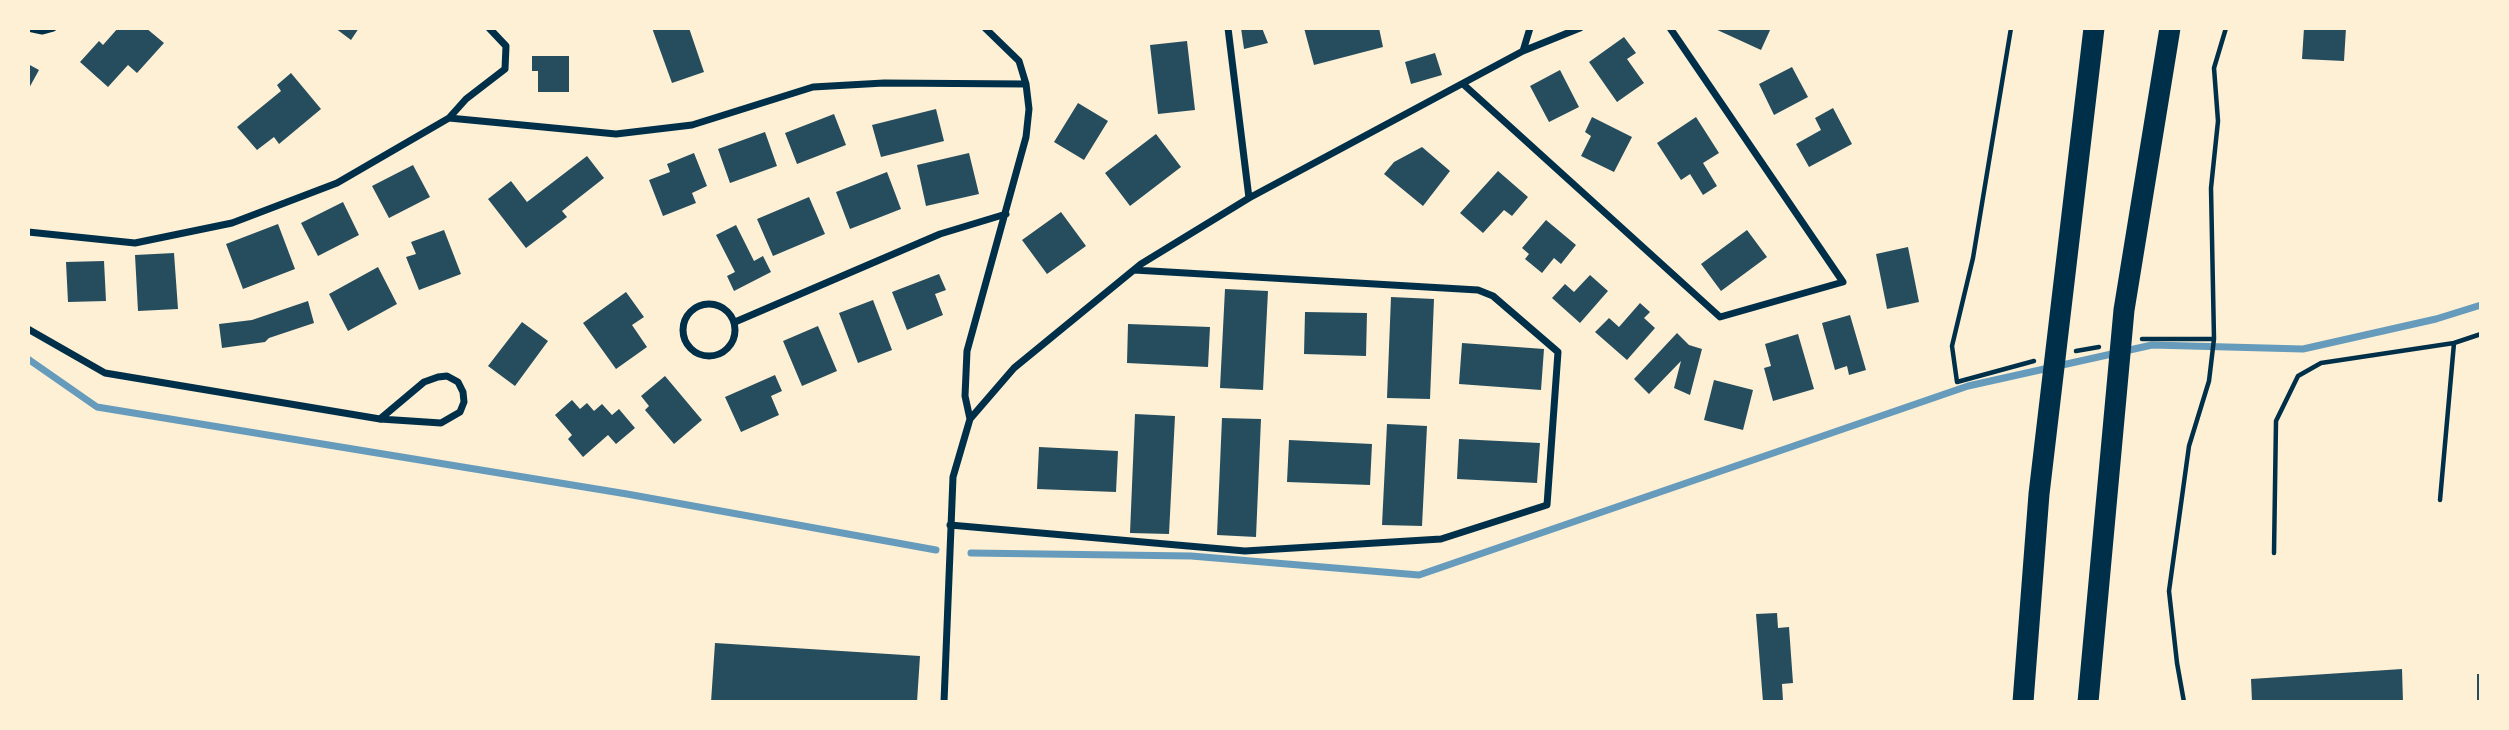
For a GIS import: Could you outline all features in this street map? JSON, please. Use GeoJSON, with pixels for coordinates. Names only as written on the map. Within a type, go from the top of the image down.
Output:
{"type":"FeatureCollection","features":[{"type":"Feature","properties":{"kind":"highway"},"geometry":{"type":"LineString","coordinates":[[2023,702],[2039,494],[2094,28]]}},
{"type":"Feature","properties":{"kind":"highway"},"geometry":{"type":"LineString","coordinates":[[2088,702],[2124,310],[2170,28]]}},
{"type":"Feature","properties":{"kind":"street"},"geometry":{"type":"LineString","coordinates":[[28,29],[42,31],[53,28]]}},
{"type":"Feature","properties":{"kind":"street"},"geometry":{"type":"LineString","coordinates":[[28,232],[135,243],[232,223],[337,183],[449,118],[466,99],[505,69],[506,46],[489,28]]}},
{"type":"Feature","properties":{"kind":"street"},"geometry":{"type":"LineString","coordinates":[[970,419],[965,396],[967,351],[1026,137],[1029,109],[1026,84],[1019,61],[985,28]]}},
{"type":"Feature","properties":{"kind":"street"},"geometry":{"type":"LineString","coordinates":[[1228,28],[1249,198]]}},
{"type":"Feature","properties":{"kind":"street"},"geometry":{"type":"LineString","coordinates":[[1523,51],[1530,28]]}},
{"type":"Feature","properties":{"kind":"street"},"geometry":{"type":"LineString","coordinates":[[944,702],[953,477],[970,419],[1014,368],[1134,270],[1249,198],[1523,51],[1580,28]]}},
{"type":"Feature","properties":{"kind":"street"},"geometry":{"type":"LineString","coordinates":[[1463,84],[1720,317],[1843,282],[1670,28]]}},
{"type":"Feature","properties":{"kind":"street"},"geometry":{"type":"LineString","coordinates":[[449,118],[616,134],[692,125],[813,87],[884,83],[1026,84]]}},
{"type":"Feature","properties":{"kind":"street"},"geometry":{"type":"LineString","coordinates":[[734,322],[940,234],[1006,214]]}},
{"type":"Feature","properties":{"kind":"street"},"geometry":{"type":"LineString","coordinates":[[950,525],[1245,551],[1441,539],[1547,505],[1558,352],[1493,296],[1478,290],[1134,270]]}},
{"type":"Feature","properties":{"kind":"street"},"geometry":{"type":"LineString","coordinates":[[709,304],[723,308],[734,322],[736,331],[733,343],[716,356],[698,354],[684,338],[685,320],[700,305],[709,304]]}},
{"type":"Feature","properties":{"kind":"street"},"geometry":{"type":"LineString","coordinates":[[28,329],[105,373],[380,419],[441,424],[460,412],[464,402],[463,391],[458,382],[447,376],[438,377],[424,382],[380,419]]}},
{"type":"Feature","properties":{"kind":"path"},"geometry":{"type":"LineString","coordinates":[[2011,28],[1973,258],[1952,345],[1958,382],[2044,358]]}},
{"type":"Feature","properties":{"kind":"path"},"geometry":{"type":"LineString","coordinates":[[2184,702],[2169,591],[2189,446],[2209,381],[2214,339],[2211,188],[2218,121],[2214,68],[2226,28]]}},
{"type":"Feature","properties":{"kind":"path"},"geometry":{"type":"LineString","coordinates":[[2274,553],[2276,422],[2298,376],[2321,363],[2454,343],[2481,334]]}},
{"type":"Feature","properties":{"kind":"path"},"geometry":{"type":"LineString","coordinates":[[2133,341],[2146,338],[2214,339]]}},
{"type":"Feature","properties":{"kind":"path"},"geometry":{"type":"LineString","coordinates":[[2440,500],[2454,343]]}},
{"type":"Feature","properties":{"kind":"path"},"geometry":{"type":"LineString","coordinates":[[2067,352],[2107,345]]}},
{"type":"Feature","properties":{"kind":"building"},"geometry":{"type":"Polygon","coordinates":[[[118,28],[146,28],[164,43],[137,73],[128,65],[108,87],[80,62],[99,41],[103,45],[118,28]]]}},
{"type":"Feature","properties":{"kind":"building"},"geometry":{"type":"Polygon","coordinates":[[[335,28],[359,28],[351,40],[335,28]]]}},
{"type":"Feature","properties":{"kind":"building"},"geometry":{"type":"Polygon","coordinates":[[[652,28],[689,28],[704,72],[672,83],[652,28]]]}},
{"type":"Feature","properties":{"kind":"building"},"geometry":{"type":"Polygon","coordinates":[[[1241,28],[1262,28],[1268,43],[1244,49],[1241,28]]]}},
{"type":"Feature","properties":{"kind":"building"},"geometry":{"type":"Polygon","coordinates":[[[1304,28],[1379,28],[1383,47],[1314,65],[1304,28]]]}},
{"type":"Feature","properties":{"kind":"building"},"geometry":{"type":"Polygon","coordinates":[[[1713,28],[1771,28],[1761,50],[1713,28]]]}},
{"type":"Feature","properties":{"kind":"building"},"geometry":{"type":"Polygon","coordinates":[[[2304,28],[2346,28],[2344,61],[2302,59],[2304,28]]]}},
{"type":"Feature","properties":{"kind":"building"},"geometry":{"type":"Polygon","coordinates":[[[1624,37],[1636,53],[1627,59],[1644,83],[1617,102],[1589,62],[1624,37]]]}},
{"type":"Feature","properties":{"kind":"building"},"geometry":{"type":"Polygon","coordinates":[[[1187,41],[1195,110],[1158,114],[1150,45],[1187,41]]]}},
{"type":"Feature","properties":{"kind":"building"},"geometry":{"type":"Polygon","coordinates":[[[1435,53],[1442,75],[1411,84],[1405,62],[1435,53]]]}},
{"type":"Feature","properties":{"kind":"building"},"geometry":{"type":"Polygon","coordinates":[[[532,56],[569,56],[569,92],[538,92],[538,71],[532,71],[532,56]]]}},
{"type":"Feature","properties":{"kind":"building"},"geometry":{"type":"Polygon","coordinates":[[[28,64],[39,70],[28,90],[28,64]]]}},
{"type":"Feature","properties":{"kind":"building"},"geometry":{"type":"Polygon","coordinates":[[[1792,67],[1808,97],[1774,115],[1759,84],[1792,67]]]}},
{"type":"Feature","properties":{"kind":"building"},"geometry":{"type":"Polygon","coordinates":[[[1560,70],[1579,107],[1549,122],[1530,86],[1560,70]]]}},
{"type":"Feature","properties":{"kind":"building"},"geometry":{"type":"Polygon","coordinates":[[[291,73],[321,109],[279,144],[274,137],[257,150],[237,127],[281,91],[277,85],[291,73]]]}},
{"type":"Feature","properties":{"kind":"building"},"geometry":{"type":"Polygon","coordinates":[[[1078,103],[1108,121],[1084,160],[1054,142],[1078,103]]]}},
{"type":"Feature","properties":{"kind":"building"},"geometry":{"type":"Polygon","coordinates":[[[1833,108],[1852,144],[1809,167],[1796,144],[1821,130],[1815,118],[1833,108]]]}},
{"type":"Feature","properties":{"kind":"building"},"geometry":{"type":"Polygon","coordinates":[[[936,109],[944,141],[881,157],[872,125],[936,109]]]}},
{"type":"Feature","properties":{"kind":"building"},"geometry":{"type":"Polygon","coordinates":[[[834,114],[846,145],[797,164],[785,133],[834,114]]]}},
{"type":"Feature","properties":{"kind":"building"},"geometry":{"type":"Polygon","coordinates":[[[1592,117],[1632,137],[1614,172],[1581,156],[1591,136],[1585,132],[1592,117]]]}},
{"type":"Feature","properties":{"kind":"building"},"geometry":{"type":"Polygon","coordinates":[[[1696,117],[1719,153],[1703,163],[1717,186],[1703,195],[1690,174],[1681,180],[1657,143],[1696,117]]]}},
{"type":"Feature","properties":{"kind":"building"},"geometry":{"type":"Polygon","coordinates":[[[765,132],[777,166],[730,183],[718,149],[765,132]]]}},
{"type":"Feature","properties":{"kind":"building"},"geometry":{"type":"Polygon","coordinates":[[[1156,134],[1181,167],[1130,206],[1105,173],[1156,134]]]}},
{"type":"Feature","properties":{"kind":"building"},"geometry":{"type":"Polygon","coordinates":[[[1422,147],[1450,171],[1423,206],[1384,174],[1394,162],[1422,147]]]}},
{"type":"Feature","properties":{"kind":"building"},"geometry":{"type":"Polygon","coordinates":[[[694,153],[707,186],[692,193],[696,203],[663,216],[649,180],[670,172],[667,164],[694,153]]]}},
{"type":"Feature","properties":{"kind":"building"},"geometry":{"type":"Polygon","coordinates":[[[969,153],[979,194],[926,206],[917,165],[969,153]]]}},
{"type":"Feature","properties":{"kind":"building"},"geometry":{"type":"Polygon","coordinates":[[[587,156],[604,178],[562,211],[567,217],[526,248],[488,199],[511,181],[527,202],[587,156]]]}},
{"type":"Feature","properties":{"kind":"building"},"geometry":{"type":"Polygon","coordinates":[[[413,165],[430,197],[389,218],[372,186],[413,165]]]}},
{"type":"Feature","properties":{"kind":"building"},"geometry":{"type":"Polygon","coordinates":[[[1498,171],[1528,197],[1512,216],[1504,210],[1483,233],[1460,213],[1498,171]]]}},
{"type":"Feature","properties":{"kind":"building"},"geometry":{"type":"Polygon","coordinates":[[[887,172],[901,209],[850,229],[836,192],[887,172]]]}},
{"type":"Feature","properties":{"kind":"building"},"geometry":{"type":"Polygon","coordinates":[[[809,197],[825,234],[773,256],[757,219],[809,197]]]}},
{"type":"Feature","properties":{"kind":"building"},"geometry":{"type":"Polygon","coordinates":[[[343,202],[359,235],[318,256],[301,223],[343,202]]]}},
{"type":"Feature","properties":{"kind":"building"},"geometry":{"type":"Polygon","coordinates":[[[1061,212],[1086,246],[1047,274],[1022,240],[1061,212]]]}},
{"type":"Feature","properties":{"kind":"building"},"geometry":{"type":"Polygon","coordinates":[[[1546,220],[1576,245],[1561,264],[1554,258],[1542,273],[1525,259],[1529,254],[1522,248],[1546,220]]]}},
{"type":"Feature","properties":{"kind":"building"},"geometry":{"type":"Polygon","coordinates":[[[278,224],[295,269],[243,289],[226,244],[278,224]]]}},
{"type":"Feature","properties":{"kind":"building"},"geometry":{"type":"Polygon","coordinates":[[[736,225],[754,261],[763,256],[771,272],[734,291],[727,276],[735,272],[716,235],[736,225]]]}},
{"type":"Feature","properties":{"kind":"building"},"geometry":{"type":"Polygon","coordinates":[[[444,230],[461,274],[419,290],[406,257],[416,254],[411,242],[444,230]]]}},
{"type":"Feature","properties":{"kind":"building"},"geometry":{"type":"Polygon","coordinates":[[[1747,230],[1767,257],[1721,291],[1701,264],[1747,230]]]}},
{"type":"Feature","properties":{"kind":"building"},"geometry":{"type":"Polygon","coordinates":[[[1908,247],[1919,302],[1887,309],[1876,254],[1908,247]]]}},
{"type":"Feature","properties":{"kind":"building"},"geometry":{"type":"Polygon","coordinates":[[[174,253],[178,309],[138,311],[135,255],[174,253]]]}},
{"type":"Feature","properties":{"kind":"building"},"geometry":{"type":"Polygon","coordinates":[[[104,261],[106,301],[68,302],[66,262],[104,261]]]}},
{"type":"Feature","properties":{"kind":"building"},"geometry":{"type":"Polygon","coordinates":[[[378,267],[397,304],[348,331],[329,294],[378,267]]]}},
{"type":"Feature","properties":{"kind":"building"},"geometry":{"type":"Polygon","coordinates":[[[939,274],[946,290],[935,294],[943,315],[907,330],[892,292],[939,274]]]}},
{"type":"Feature","properties":{"kind":"building"},"geometry":{"type":"Polygon","coordinates":[[[1590,275],[1608,291],[1580,323],[1552,298],[1565,284],[1574,292],[1590,275]]]}},
{"type":"Feature","properties":{"kind":"building"},"geometry":{"type":"Polygon","coordinates":[[[1225,289],[1268,291],[1263,390],[1220,388],[1225,289]]]}},
{"type":"Feature","properties":{"kind":"building"},"geometry":{"type":"Polygon","coordinates":[[[626,292],[644,317],[632,325],[647,347],[616,369],[583,323],[626,292]]]}},
{"type":"Feature","properties":{"kind":"building"},"geometry":{"type":"Polygon","coordinates":[[[1391,297],[1434,299],[1430,399],[1387,398],[1391,297]]]}},
{"type":"Feature","properties":{"kind":"building"},"geometry":{"type":"Polygon","coordinates":[[[873,300],[892,350],[858,363],[839,313],[873,300]]]}},
{"type":"Feature","properties":{"kind":"building"},"geometry":{"type":"Polygon","coordinates":[[[308,301],[314,323],[269,338],[265,342],[222,348],[219,324],[252,320],[308,301]]]}},
{"type":"Feature","properties":{"kind":"building"},"geometry":{"type":"Polygon","coordinates":[[[1640,303],[1650,312],[1644,318],[1655,328],[1627,360],[1595,332],[1609,318],[1619,327],[1640,303]]]}},
{"type":"Feature","properties":{"kind":"building"},"geometry":{"type":"Polygon","coordinates":[[[1305,312],[1367,313],[1366,356],[1304,354],[1305,312]]]}},
{"type":"Feature","properties":{"kind":"building"},"geometry":{"type":"Polygon","coordinates":[[[1850,315],[1866,370],[1849,375],[1847,366],[1835,370],[1822,323],[1850,315]]]}},
{"type":"Feature","properties":{"kind":"building"},"geometry":{"type":"Polygon","coordinates":[[[522,322],[548,341],[515,386],[488,366],[522,322]]]}},
{"type":"Feature","properties":{"kind":"building"},"geometry":{"type":"Polygon","coordinates":[[[1128,324],[1210,327],[1208,367],[1127,363],[1128,324]]]}},
{"type":"Feature","properties":{"kind":"building"},"geometry":{"type":"Polygon","coordinates":[[[818,326],[837,371],[802,386],[783,341],[818,326]]]}},
{"type":"Feature","properties":{"kind":"building"},"geometry":{"type":"Polygon","coordinates":[[[1677,333],[1689,345],[1702,349],[1690,395],[1674,388],[1681,361],[1649,394],[1634,379],[1677,333]]]}},
{"type":"Feature","properties":{"kind":"building"},"geometry":{"type":"Polygon","coordinates":[[[1798,334],[1814,389],[1773,401],[1764,368],[1771,366],[1765,344],[1798,334]]]}},
{"type":"Feature","properties":{"kind":"building"},"geometry":{"type":"Polygon","coordinates":[[[1462,343],[1544,349],[1541,390],[1459,384],[1462,343]]]}},
{"type":"Feature","properties":{"kind":"building"},"geometry":{"type":"Polygon","coordinates":[[[775,375],[782,391],[771,396],[779,415],[741,432],[725,397],[775,375]]]}},
{"type":"Feature","properties":{"kind":"building"},"geometry":{"type":"Polygon","coordinates":[[[665,376],[702,420],[674,444],[645,410],[649,406],[641,396],[665,376]]]}},
{"type":"Feature","properties":{"kind":"building"},"geometry":{"type":"Polygon","coordinates":[[[1714,380],[1753,390],[1743,430],[1704,420],[1714,380]]]}},
{"type":"Feature","properties":{"kind":"building"},"geometry":{"type":"Polygon","coordinates":[[[572,400],[580,409],[587,403],[594,411],[602,404],[612,415],[619,409],[635,428],[616,444],[608,435],[583,457],[568,439],[572,435],[555,415],[572,400]]]}},
{"type":"Feature","properties":{"kind":"building"},"geometry":{"type":"Polygon","coordinates":[[[1135,414],[1175,416],[1169,534],[1130,533],[1135,414]]]}},
{"type":"Feature","properties":{"kind":"building"},"geometry":{"type":"Polygon","coordinates":[[[1222,418],[1261,419],[1256,537],[1217,535],[1222,418]]]}},
{"type":"Feature","properties":{"kind":"building"},"geometry":{"type":"Polygon","coordinates":[[[1387,424],[1427,426],[1422,526],[1382,525],[1387,424]]]}},
{"type":"Feature","properties":{"kind":"building"},"geometry":{"type":"Polygon","coordinates":[[[1459,439],[1540,443],[1537,483],[1457,479],[1459,439]]]}},
{"type":"Feature","properties":{"kind":"building"},"geometry":{"type":"Polygon","coordinates":[[[1289,440],[1372,444],[1370,485],[1287,482],[1289,440]]]}},
{"type":"Feature","properties":{"kind":"building"},"geometry":{"type":"Polygon","coordinates":[[[1039,447],[1118,451],[1116,492],[1037,489],[1039,447]]]}},
{"type":"Feature","properties":{"kind":"building"},"geometry":{"type":"Polygon","coordinates":[[[1777,613],[1778,628],[1789,627],[1793,683],[1782,684],[1783,701],[1763,702],[1756,614],[1777,613]]]}},
{"type":"Feature","properties":{"kind":"building"},"geometry":{"type":"Polygon","coordinates":[[[715,643],[920,656],[917,702],[711,702],[715,643]]]}},
{"type":"Feature","properties":{"kind":"building"},"geometry":{"type":"Polygon","coordinates":[[[2402,669],[2403,702],[2252,702],[2251,679],[2402,669]]]}},
{"type":"Feature","properties":{"kind":"building"},"geometry":{"type":"Polygon","coordinates":[[[2477,674],[2481,674],[2481,702],[2477,702],[2477,674]]]}},
{"type":"Feature","properties":{"kind":"waterway"},"geometry":{"type":"LineString","coordinates":[[971,553],[1191,556],[1419,575],[1968,386],[2152,345],[2303,349],[2436,319],[2481,305]]}},
{"type":"Feature","properties":{"kind":"waterway"},"geometry":{"type":"LineString","coordinates":[[28,359],[97,407],[627,494],[936,550]]}}]}
